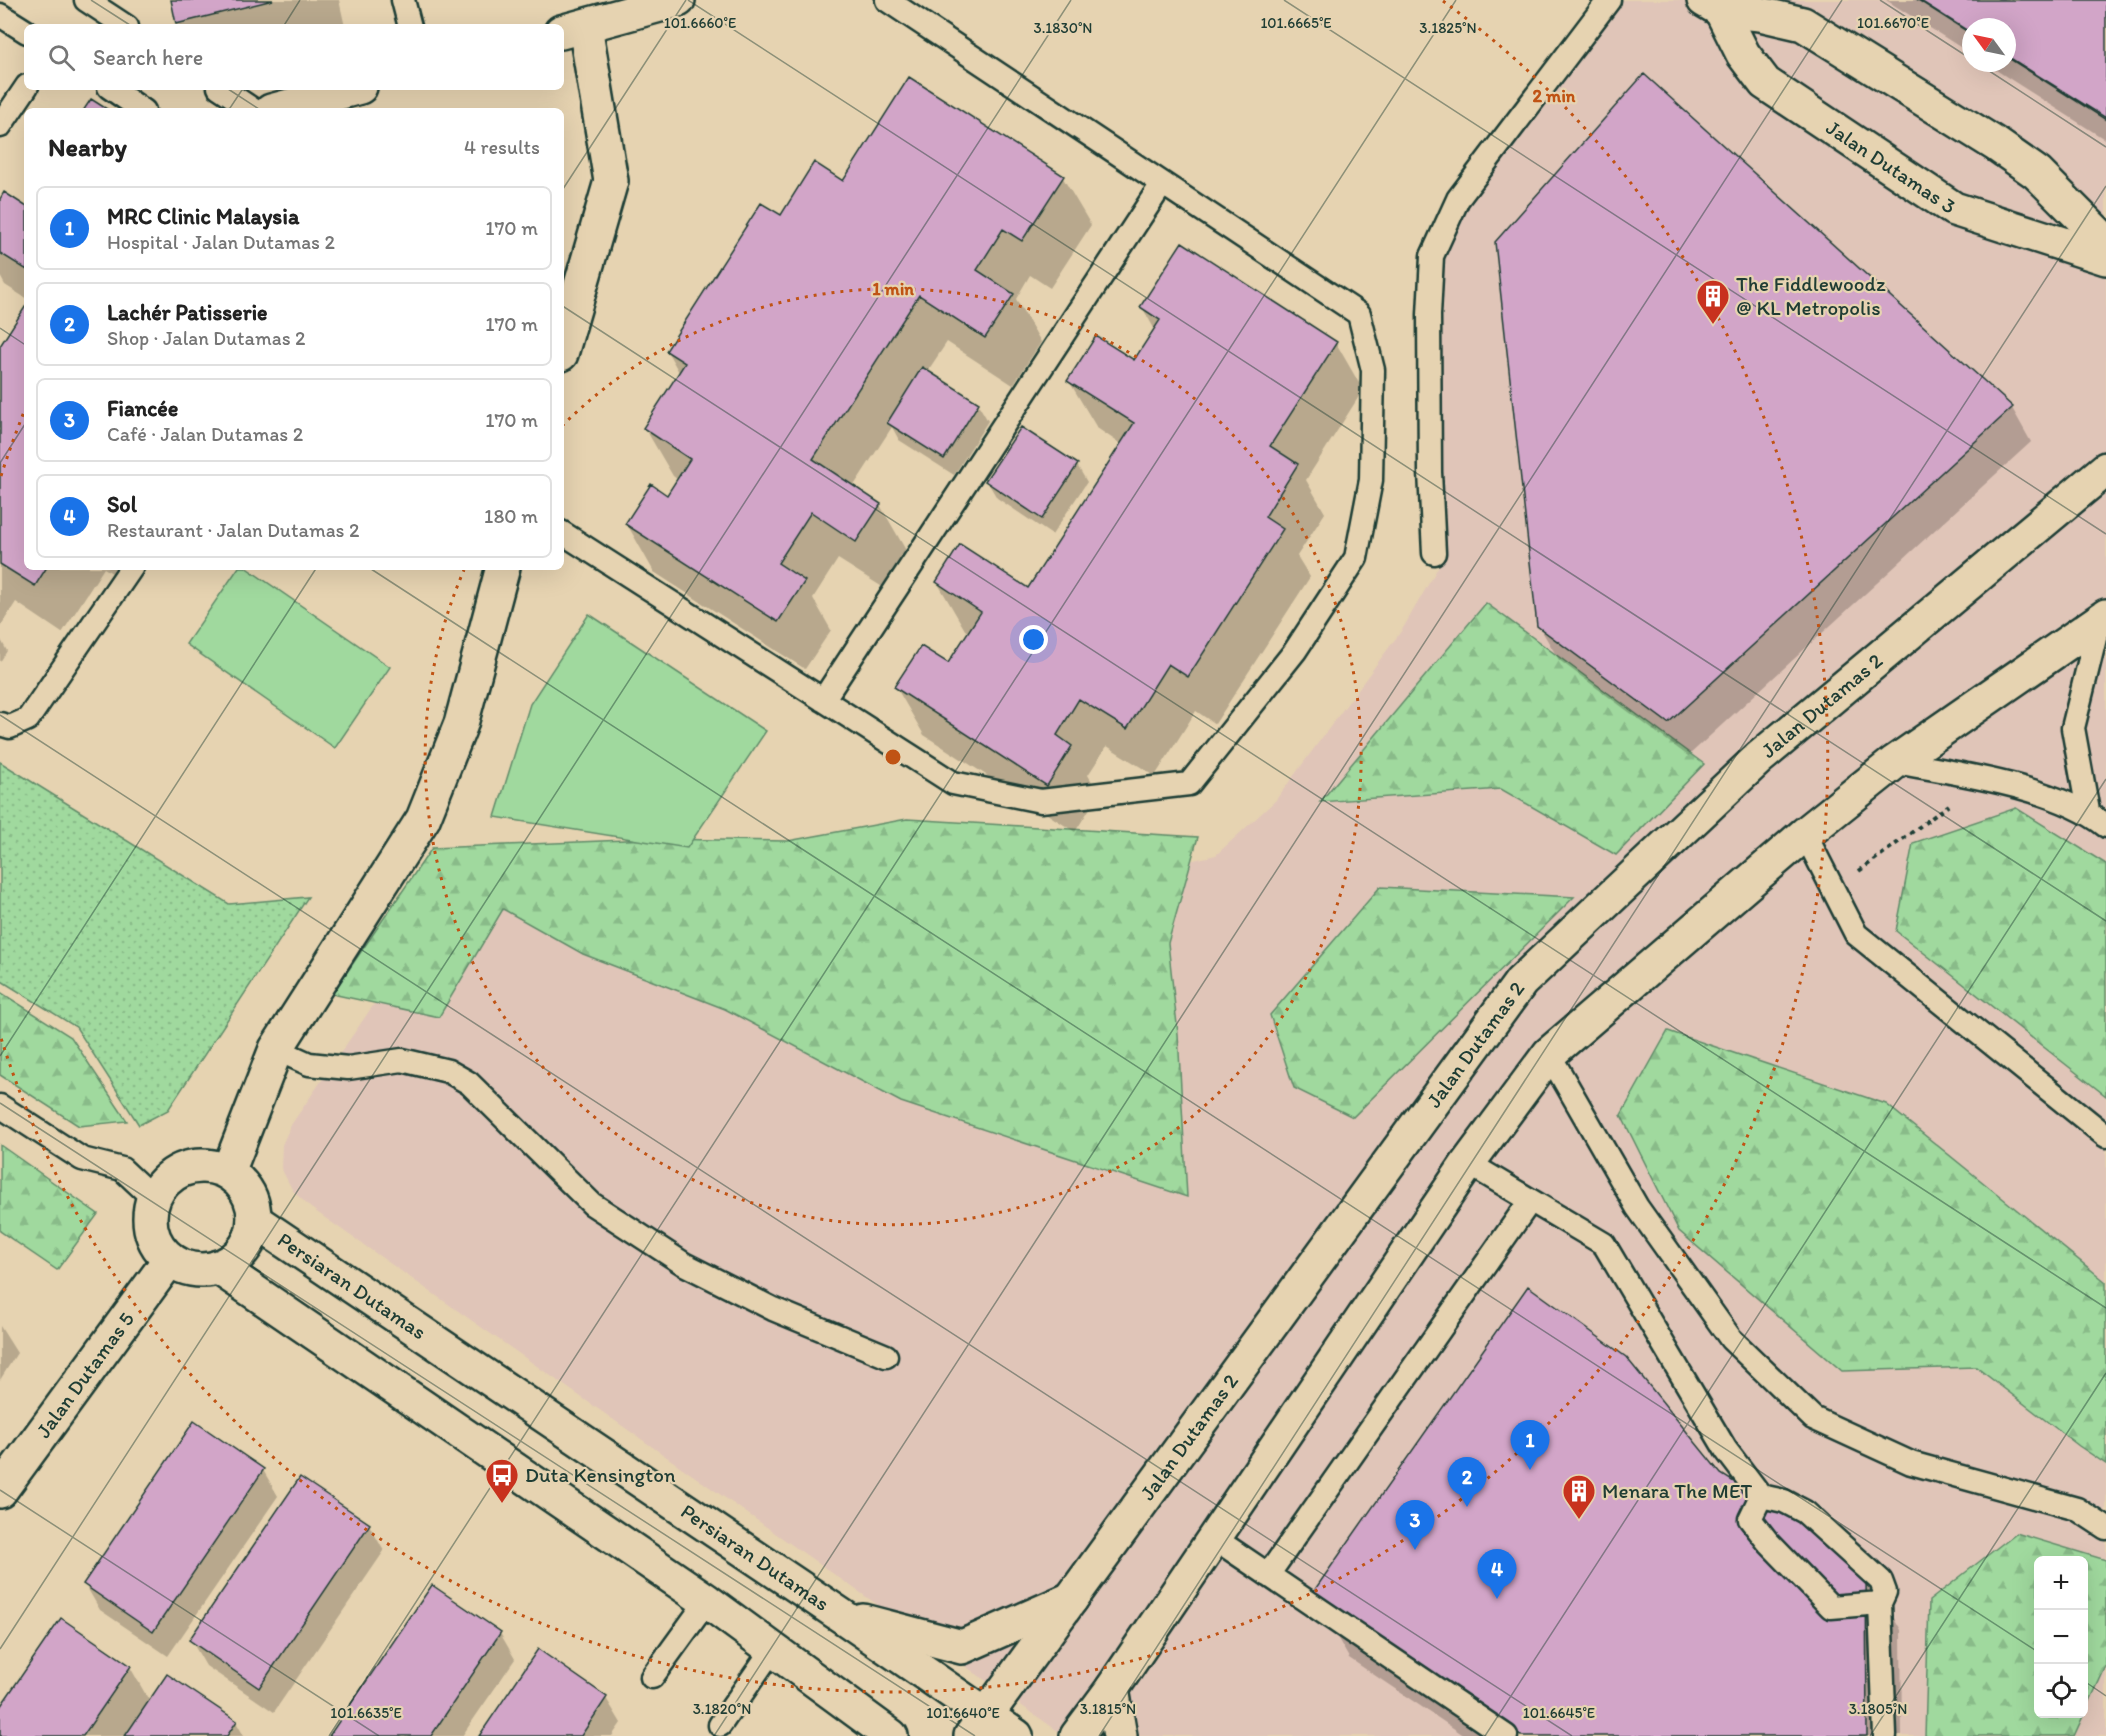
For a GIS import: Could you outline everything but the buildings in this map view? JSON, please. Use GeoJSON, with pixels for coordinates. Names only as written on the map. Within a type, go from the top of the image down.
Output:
{"type":"FeatureCollection","features":[{"type":"Feature","properties":{"kind":"street"},"geometry":{"type":"LineString","coordinates":[[564,344],[611,181],[573,29],[678,0]]}},
{"type":"Feature","properties":{"kind":"street","name":"Jalan Dutamas 3"},"geometry":{"type":"LineString","coordinates":[[1713,5],[1803,24],[1997,144],[2037,173],[2106,242]]}},
{"type":"Feature","properties":{"kind":"street","name":"Jalan Dutamas 3"},"geometry":{"type":"LineString","coordinates":[[1713,5],[1743,54],[1766,83],[1954,209],[2106,258]]}},
{"type":"Feature","properties":{"kind":"street"},"geometry":{"type":"LineString","coordinates":[[282,108],[349,90]]}},
{"type":"Feature","properties":{"kind":"street","name":"Jalan Dutamas 2"},"geometry":{"type":"LineString","coordinates":[[978,1725],[1073,1599],[1521,982],[1759,759],[2106,469]]}},
{"type":"Feature","properties":{"kind":"street"},"geometry":{"type":"LineString","coordinates":[[228,1172],[276,1049],[423,819],[461,724],[502,570]]}},
{"type":"Feature","properties":{"kind":"street"},"geometry":{"type":"LineString","coordinates":[[1077,1736],[1112,1689],[1468,1163],[1549,1054],[1805,834],[1895,762],[2103,619]]}},
{"type":"Feature","properties":{"kind":"street"},"geometry":{"type":"LineString","coordinates":[[205,1165],[228,1172],[246,1190],[252,1205],[254,1220],[251,1236],[243,1250],[218,1267],[191,1269],[170,1259],[156,1244],[151,1230],[150,1214],[153,1198],[173,1173],[188,1167],[205,1165]]}},
{"type":"Feature","properties":{"kind":"street","name":"Persiaran Dutamas"},"geometry":{"type":"LineString","coordinates":[[254,1220],[842,1616],[978,1725],[1016,1736]]}},
{"type":"Feature","properties":{"kind":"street","name":"Jalan Dutamas 5"},"geometry":{"type":"LineString","coordinates":[[0,1491],[170,1259]]}},
{"type":"Feature","properties":{"kind":"street"},"geometry":{"type":"LineString","coordinates":[[218,1267],[707,1601],[891,1736]]}},
{"type":"Feature","properties":{"kind":"street"},"geometry":{"type":"LineString","coordinates":[[842,1616],[962,1647],[1073,1599]]}},
{"type":"Feature","properties":{"kind":"street"},"geometry":{"type":"LineString","coordinates":[[1112,1689],[1120,1736]]}},
{"type":"Feature","properties":{"kind":"lane"},"geometry":{"type":"LineString","coordinates":[[86,0],[122,24]]}},
{"type":"Feature","properties":{"kind":"lane"},"geometry":{"type":"LineString","coordinates":[[403,0],[409,24]]}},
{"type":"Feature","properties":{"kind":"lane"},"geometry":{"type":"LineString","coordinates":[[564,534],[953,783],[1041,801],[1189,784],[1295,651],[1356,558],[1371,480],[1372,370],[1359,314],[1294,268],[1162,184],[887,0]]}},
{"type":"Feature","properties":{"kind":"lane"},"geometry":{"type":"LineString","coordinates":[[1434,554],[1430,472],[1429,315],[1432,256],[1458,199],[1609,0]]}},
{"type":"Feature","properties":{"kind":"lane"},"geometry":{"type":"LineString","coordinates":[[0,15],[24,30]]}},
{"type":"Feature","properties":{"kind":"lane"},"geometry":{"type":"LineString","coordinates":[[0,126],[24,90]]}},
{"type":"Feature","properties":{"kind":"lane"},"geometry":{"type":"LineString","coordinates":[[113,90],[140,108]]}},
{"type":"Feature","properties":{"kind":"lane"},"geometry":{"type":"LineString","coordinates":[[224,90],[250,108]]}},
{"type":"Feature","properties":{"kind":"lane"},"geometry":{"type":"LineString","coordinates":[[823,700],[1162,184]]}},
{"type":"Feature","properties":{"kind":"lane"},"geometry":{"type":"LineString","coordinates":[[0,724],[10,727],[28,719],[130,570]]}},
{"type":"Feature","properties":{"kind":"lane"},"geometry":{"type":"LineString","coordinates":[[2088,811],[2073,728],[2103,619]]}},
{"type":"Feature","properties":{"kind":"lane"},"geometry":{"type":"LineString","coordinates":[[1895,762],[2000,782],[2088,811],[2106,826]]}},
{"type":"Feature","properties":{"kind":"lane"},"geometry":{"type":"LineString","coordinates":[[1805,834],[1856,934],[2106,1136]]}},
{"type":"Feature","properties":{"kind":"lane"},"geometry":{"type":"LineString","coordinates":[[276,1049],[309,1064],[348,1068],[402,1060],[448,1071],[469,1083],[592,1204],[684,1264],[772,1309],[886,1356]]}},
{"type":"Feature","properties":{"kind":"lane"},"geometry":{"type":"LineString","coordinates":[[1549,1054],[1637,1207],[1731,1339],[1813,1418],[1911,1463],[2077,1509],[2106,1528]]}},
{"type":"Feature","properties":{"kind":"lane"},"geometry":{"type":"LineString","coordinates":[[0,1106],[82,1159],[122,1169],[153,1198]]}},
{"type":"Feature","properties":{"kind":"lane"},"geometry":{"type":"LineString","coordinates":[[1468,1163],[1604,1244],[1726,1450],[1761,1496],[1784,1502],[1814,1520],[1881,1581],[1885,1592],[1880,1603],[1885,1736]]}},
{"type":"Feature","properties":{"kind":"lane"},"geometry":{"type":"LineString","coordinates":[[1268,1575],[1530,1201]]}},
{"type":"Feature","properties":{"kind":"lane"},"geometry":{"type":"LineString","coordinates":[[1761,1496],[1750,1519],[1768,1542],[1831,1607],[1880,1603]]}},
{"type":"Feature","properties":{"kind":"lane"},"geometry":{"type":"LineString","coordinates":[[1214,1538],[1506,1736]]}},
{"type":"Feature","properties":{"kind":"lane"},"geometry":{"type":"LineString","coordinates":[[652,1677],[707,1601]]}},
{"type":"Feature","properties":{"kind":"lane"},"geometry":{"type":"LineString","coordinates":[[720,1725],[772,1650]]}},
{"type":"Feature","properties":{"kind":"path"},"geometry":{"type":"LineString","coordinates":[[1833,890],[1949,805],[1957,804]]}},
{"type":"Feature","properties":{"kind":"shaded area"},"geometry":{"type":"Polygon","coordinates":[[[1606,0],[2106,0],[2106,1736],[1065,1736],[311,1208],[293,1191],[281,1168],[282,1145],[291,1125],[442,905],[497,852],[581,842],[1145,871],[1216,855],[1275,801],[1402,630],[1444,557],[1440,476],[1439,319],[1443,260],[1468,202],[1606,0]]]}},
{"type":"Feature","properties":{"kind":"green space"},"geometry":{"type":"Polygon","coordinates":[[[237,570],[249,570],[390,667],[335,748],[186,644],[237,570]]]}},
{"type":"Feature","properties":{"kind":"green space"},"geometry":{"type":"Polygon","coordinates":[[[1486,603],[1704,764],[1616,855],[1501,789],[1320,802],[1486,603]]]}},
{"type":"Feature","properties":{"kind":"green space"},"geometry":{"type":"Polygon","coordinates":[[[589,614],[766,731],[687,848],[495,817],[530,704],[589,614]]]}},
{"type":"Feature","properties":{"kind":"green space"},"geometry":{"type":"Polygon","coordinates":[[[0,762],[229,904],[308,897],[168,1110],[139,1125],[76,1027],[0,980],[0,762]]]}},
{"type":"Feature","properties":{"kind":"green space"},"geometry":{"type":"Polygon","coordinates":[[[2016,808],[2106,864],[2106,1096],[1896,931],[1913,843],[2016,808]]]}},
{"type":"Feature","properties":{"kind":"green space"},"geometry":{"type":"Polygon","coordinates":[[[907,819],[1198,837],[1168,943],[1178,1034],[1187,1197],[901,1102],[725,1009],[583,954],[503,909],[439,1017],[332,994],[432,848],[649,839],[788,841],[907,819]]]}},
{"type":"Feature","properties":{"kind":"green space"},"geometry":{"type":"Polygon","coordinates":[[[1380,887],[1574,897],[1353,1117],[1294,1088],[1270,1015],[1380,887]]]}},
{"type":"Feature","properties":{"kind":"green space"},"geometry":{"type":"Polygon","coordinates":[[[0,992],[71,1037],[127,1121],[79,1126],[0,1075],[0,992]]]}},
{"type":"Feature","properties":{"kind":"green space"},"geometry":{"type":"Polygon","coordinates":[[[1668,1031],[1886,1104],[2106,1282],[2106,1464],[1976,1367],[1842,1371],[1679,1231],[1621,1115],[1668,1031]]]}},
{"type":"Feature","properties":{"kind":"green space"},"geometry":{"type":"Polygon","coordinates":[[[0,1145],[98,1214],[57,1270],[0,1231],[0,1145]]]}},
{"type":"Feature","properties":{"kind":"green space"},"geometry":{"type":"Polygon","coordinates":[[[2016,1533],[2106,1560],[2106,1666],[2088,1705],[2088,1556],[2034,1556],[2034,1718],[2082,1718],[2074,1736],[1925,1736],[1929,1601],[2016,1533]]]}},
{"type":"Feature","properties":{"kind":"place","name":"The Fiddlewoodz @ KL Metropolis"},"geometry":{"type":"Point","coordinates":[1713,325]}},
{"type":"Feature","properties":{"kind":"place","name":"MRC Clinic Malaysia"},"geometry":{"type":"Point","coordinates":[1530,1470]}},
{"type":"Feature","properties":{"kind":"place","name":"Duta Kensington"},"geometry":{"type":"Point","coordinates":[502,1504]}},
{"type":"Feature","properties":{"kind":"place","name":"Lachér Patisserie"},"geometry":{"type":"Point","coordinates":[1467,1507]}},
{"type":"Feature","properties":{"kind":"place","name":"Menara The MET"},"geometry":{"type":"Point","coordinates":[1579,1520]}},
{"type":"Feature","properties":{"kind":"place","name":"Fiancée"},"geometry":{"type":"Point","coordinates":[1415,1550]}},
{"type":"Feature","properties":{"kind":"place","name":"Sol"},"geometry":{"type":"Point","coordinates":[1497,1599]}}]}
